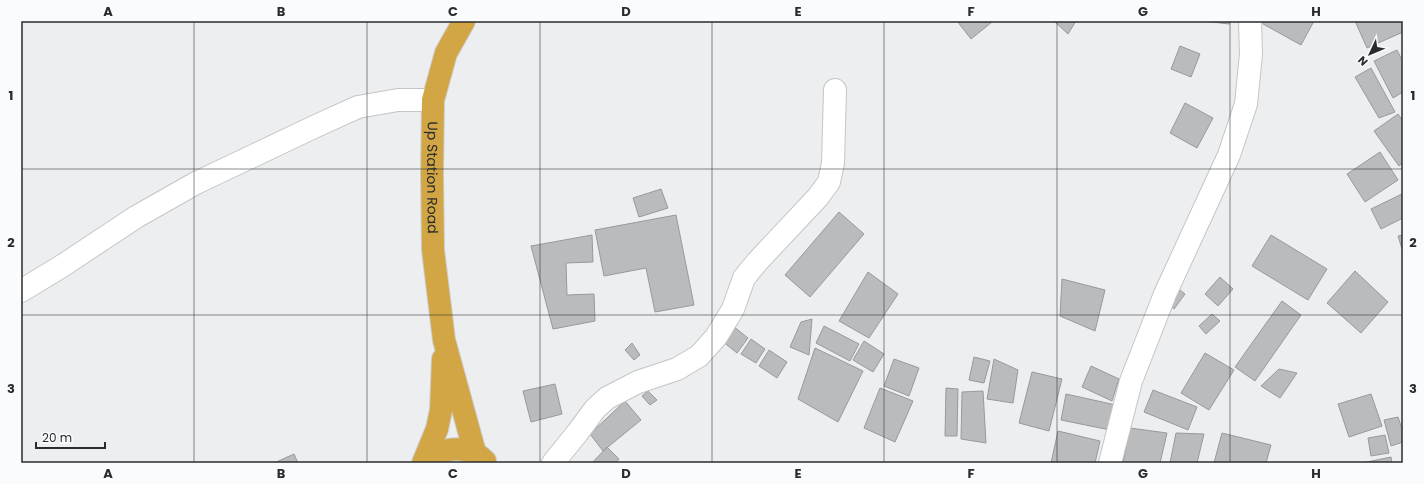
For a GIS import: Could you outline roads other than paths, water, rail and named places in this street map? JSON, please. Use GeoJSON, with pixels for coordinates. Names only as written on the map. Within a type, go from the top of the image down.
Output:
{"type":"FeatureCollection","features":[{"type":"Feature","properties":{"kind":"highway","name":"Up Station Road"},"geometry":{"type":"LineString","coordinates":[[444,340],[434,250],[432,174],[433,100],[446,52],[464,21]]}},
{"type":"Feature","properties":{"kind":"highway"},"geometry":{"type":"LineString","coordinates":[[444,340],[481,458]]}},
{"type":"Feature","properties":{"kind":"highway"},"geometry":{"type":"LineString","coordinates":[[424,463],[437,429],[441,410],[444,340]]}},
{"type":"Feature","properties":{"kind":"highway"},"geometry":{"type":"LineString","coordinates":[[424,463],[444,450],[460,449],[481,458]]}},
{"type":"Feature","properties":{"kind":"street"},"geometry":{"type":"LineString","coordinates":[[1110,463],[1131,381],[1165,294],[1229,155],[1246,104],[1251,54],[1250,21]]}},
{"type":"Feature","properties":{"kind":"street"},"geometry":{"type":"LineString","coordinates":[[553,463],[595,409],[607,398],[638,382],[677,369],[699,356],[716,338],[734,309],[744,278],[756,262],[818,197],[829,182],[833,163],[835,90]]}},
{"type":"Feature","properties":{"kind":"street"},"geometry":{"type":"LineString","coordinates":[[21,291],[62,266],[136,216],[196,183],[316,126],[358,107],[398,100],[433,100]]}}]}
